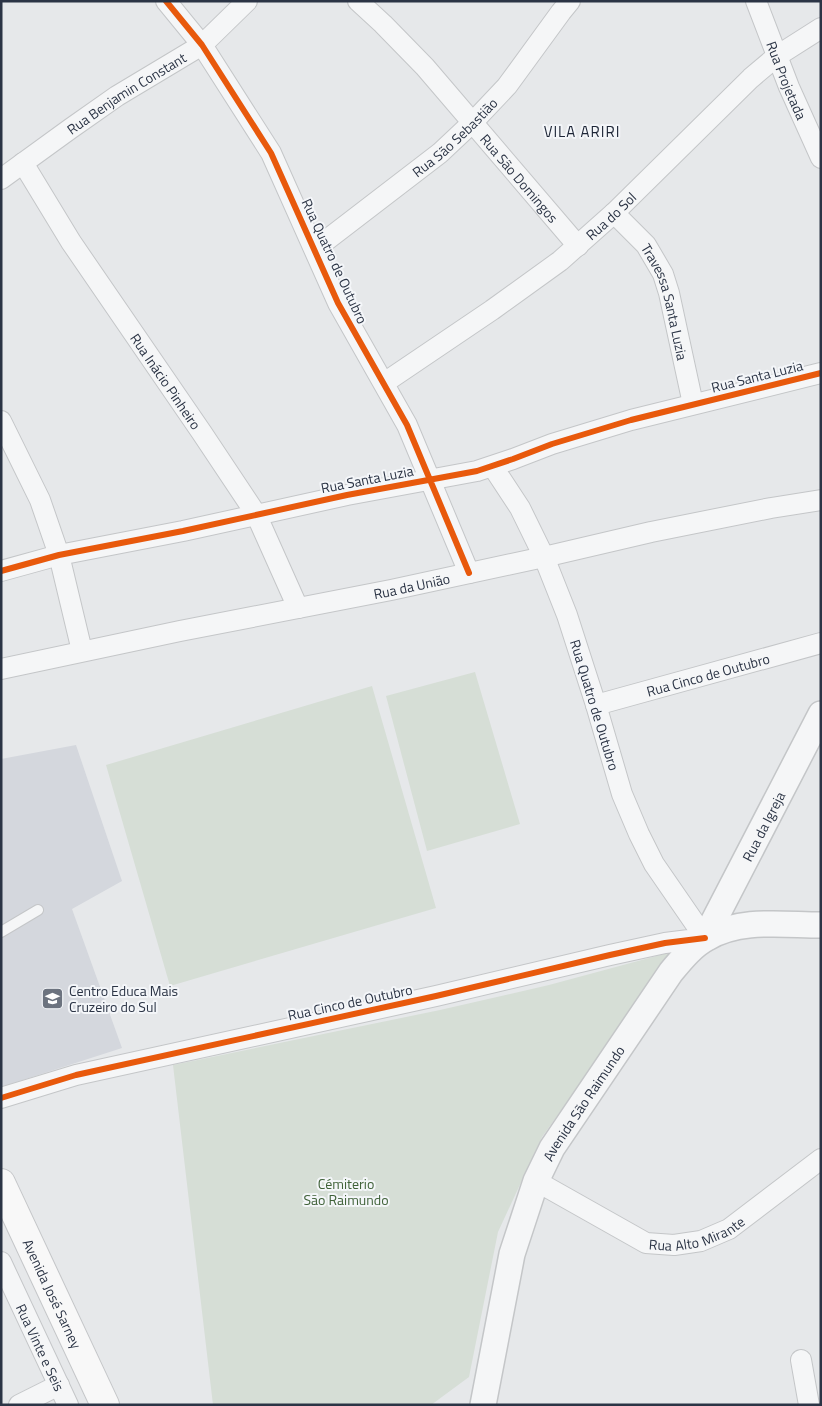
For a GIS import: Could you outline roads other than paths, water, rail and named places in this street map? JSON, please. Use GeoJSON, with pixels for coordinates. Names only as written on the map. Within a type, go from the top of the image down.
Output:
{"type":"FeatureCollection","features":[{"type":"Feature","properties":{"kind":"main road","name":"Avenida José Sarney"},"geometry":{"type":"LineString","coordinates":[[1,1183],[105,1405]]}},
{"type":"Feature","properties":{"kind":"street","name":"Rua Quatro de Outubro"},"geometry":{"type":"LineString","coordinates":[[166,1],[202,45],[271,153],[338,303],[407,425],[469,572]]}},
{"type":"Feature","properties":{"kind":"street","name":"Rua Benjamin Constant"},"geometry":{"type":"LineString","coordinates":[[1,179],[118,96],[202,45],[247,1]]}},
{"type":"Feature","properties":{"kind":"street","name":"Rua São Domingos"},"geometry":{"type":"LineString","coordinates":[[358,1],[425,67],[578,246]]}},
{"type":"Feature","properties":{"kind":"street","name":"Rua São Sebastião"},"geometry":{"type":"LineString","coordinates":[[315,249],[440,153],[473,122],[508,86],[560,12],[570,1]]}},
{"type":"Feature","properties":{"kind":"street","name":"Rua Projetada"},"geometry":{"type":"LineString","coordinates":[[756,1],[789,87],[821,158]]}},
{"type":"Feature","properties":{"kind":"street","name":"Rua do Sol"},"geometry":{"type":"LineString","coordinates":[[384,382],[492,310],[560,261],[614,213],[751,78],[777,56],[821,28]]}},
{"type":"Feature","properties":{"kind":"street","name":"Rua Inácio Pinheiro"},"geometry":{"type":"LineString","coordinates":[[23,163],[70,242],[256,514],[298,608]]}},
{"type":"Feature","properties":{"kind":"street","name":"Travessa Santa Luzia"},"geometry":{"type":"LineString","coordinates":[[614,213],[646,245],[663,274],[693,404]]}},
{"type":"Feature","properties":{"kind":"street","name":"Rua Santa Luzia"},"geometry":{"type":"LineString","coordinates":[[1,571],[59,555],[356,493],[477,471],[552,444],[632,420],[821,372]]}},
{"type":"Feature","properties":{"kind":"street"},"geometry":{"type":"LineString","coordinates":[[4,431],[40,500],[59,555],[82,652]]}},
{"type":"Feature","properties":{"kind":"street","name":"Rua Quatro de Outubro"},"geometry":{"type":"LineString","coordinates":[[493,466],[520,508],[544,558],[567,615],[622,794],[639,834],[654,864],[705,938]]}},
{"type":"Feature","properties":{"kind":"street","name":"Rua da União"},"geometry":{"type":"LineString","coordinates":[[1,669],[544,558],[651,532],[821,500]]}},
{"type":"Feature","properties":{"kind":"street","name":"Rua Cinco de Outubro"},"geometry":{"type":"LineString","coordinates":[[596,705],[821,643]]}},
{"type":"Feature","properties":{"kind":"street","name":"Rua da Igreja"},"geometry":{"type":"LineString","coordinates":[[705,938],[821,714]]}},
{"type":"Feature","properties":{"kind":"street","name":"Avenida São Raimundo"},"geometry":{"type":"LineString","coordinates":[[483,1405],[512,1254],[536,1181],[552,1148],[670,972],[680,960],[705,938],[729,928],[761,924],[821,925]]}},
{"type":"Feature","properties":{"kind":"street","name":"Rua Cinco de Outubro"},"geometry":{"type":"LineString","coordinates":[[1,1098],[76,1075],[436,996],[664,943],[705,938]]}},
{"type":"Feature","properties":{"kind":"street","name":"Rua Alto Mirante"},"geometry":{"type":"LineString","coordinates":[[536,1181],[646,1243],[674,1244],[701,1241],[729,1228],[821,1159]]}},
{"type":"Feature","properties":{"kind":"street","name":"Rua Vinte e Seis"},"geometry":{"type":"LineString","coordinates":[[2,1264],[68,1405]]}},
{"type":"Feature","properties":{"kind":"street"},"geometry":{"type":"LineString","coordinates":[[801,1360],[809,1405]]}},
{"type":"Feature","properties":{"kind":"street"},"geometry":{"type":"LineString","coordinates":[[19,1405],[59,1385]]}},
{"type":"Feature","properties":{"kind":"lane"},"geometry":{"type":"LineString","coordinates":[[1,932],[38,910]]}},
{"type":"Feature","properties":{"kind":"place","name":"Centro Educa Mais Cruzeiro do Sul"},"geometry":{"type":"Point","coordinates":[53,998]}},
{"type":"Feature","properties":{"kind":"district","name":"VILA ARIRI"},"geometry":{"type":"Point","coordinates":[582,131]}},
{"type":"Feature","properties":{"kind":"park label","name":"Cémiterio São Raimundo"},"geometry":{"type":"Point","coordinates":[346,1192]}}]}
